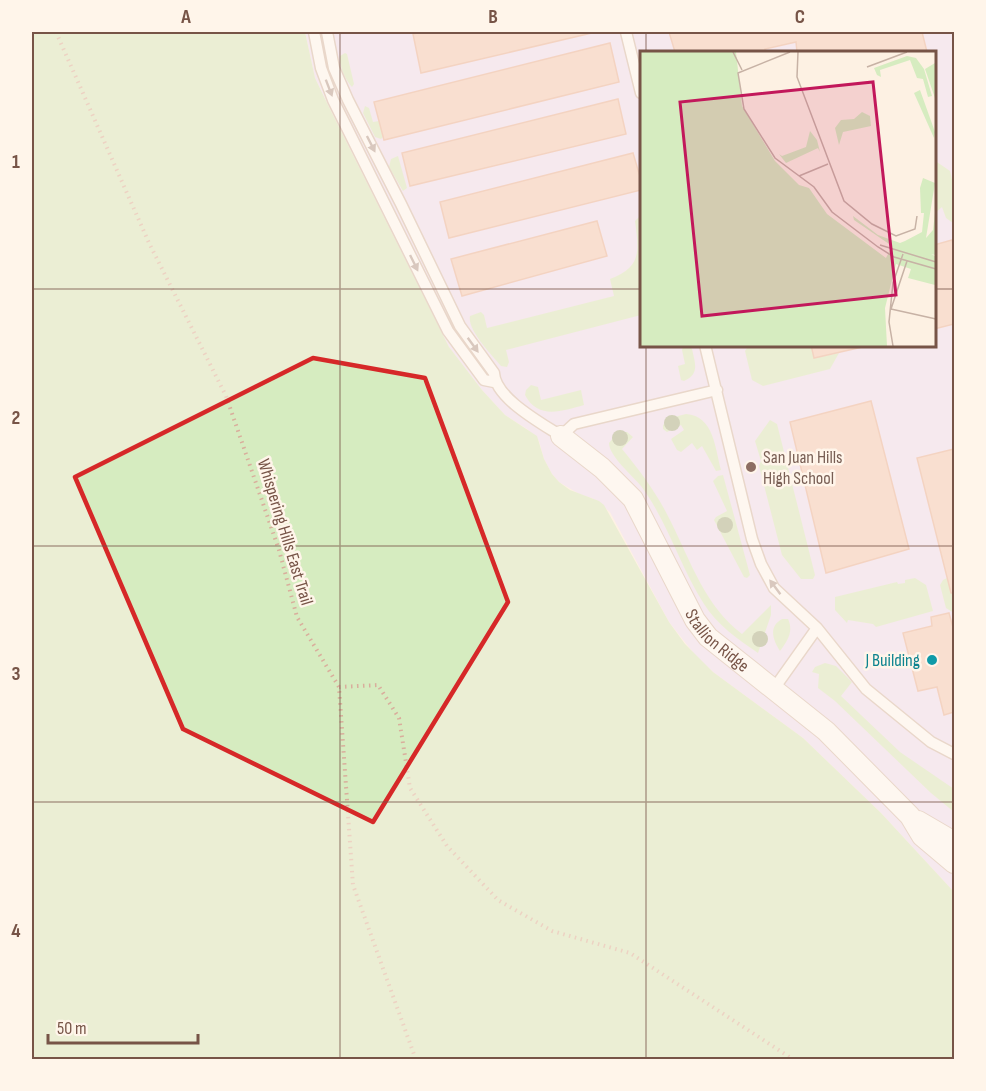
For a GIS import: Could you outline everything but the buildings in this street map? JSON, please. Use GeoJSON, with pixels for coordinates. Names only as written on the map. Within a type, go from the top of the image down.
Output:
{"type":"FeatureCollection","features":[{"type":"Feature","properties":{"kind":"street","name":"Stallion Ridge"},"geometry":{"type":"LineString","coordinates":[[561,436],[602,468],[633,500],[695,620],[708,637],[826,731],[910,816],[922,836],[954,863]]}},
{"type":"Feature","properties":{"kind":"street","name":"Stallion Ridge"},"geometry":{"type":"LineString","coordinates":[[910,816],[954,842]]}},
{"type":"Feature","properties":{"kind":"lane"},"geometry":{"type":"LineString","coordinates":[[314,32],[321,68],[333,100],[448,331],[484,380],[494,382],[520,408],[561,436],[574,424],[717,390]]}},
{"type":"Feature","properties":{"kind":"lane"},"geometry":{"type":"LineString","coordinates":[[327,32],[334,68],[348,100],[460,326],[494,373],[494,382]]}},
{"type":"Feature","properties":{"kind":"lane"},"geometry":{"type":"LineString","coordinates":[[626,32],[640,89]]}},
{"type":"Feature","properties":{"kind":"lane"},"geometry":{"type":"LineString","coordinates":[[705,346],[752,539],[761,564],[774,588],[817,628],[866,689],[931,742],[954,754]]}},
{"type":"Feature","properties":{"kind":"lane"},"geometry":{"type":"LineString","coordinates":[[773,690],[817,628]]}},
{"type":"Feature","properties":{"kind":"path","name":"Whispering Hills East Trail"},"geometry":{"type":"LineString","coordinates":[[56,32],[149,243],[226,396],[279,550],[297,617],[339,687],[352,885],[416,1059]]}},
{"type":"Feature","properties":{"kind":"path"},"geometry":{"type":"LineString","coordinates":[[339,687],[378,685],[399,718],[410,788],[447,846],[498,900],[552,931],[630,953],[794,1059]]}},
{"type":"Feature","properties":{"kind":"highlighted area"},"geometry":{"type":"Polygon","coordinates":[[[313,358],[425,378],[508,602],[373,822],[183,729],[75,477],[313,358]]]}},
{"type":"Feature","properties":{"kind":"shaded area","name":"San Juan Hills High School"},"geometry":{"type":"Polygon","coordinates":[[[305,32],[954,32],[954,892],[881,813],[803,738],[713,672],[696,656],[669,622],[610,512],[592,498],[581,495],[559,482],[544,459],[539,441],[527,429],[505,415],[482,390],[449,347],[315,78],[305,32]]]}},
{"type":"Feature","properties":{"kind":"green space"},"geometry":{"type":"Polygon","coordinates":[[[32,32],[305,32],[315,78],[449,347],[482,390],[505,415],[537,436],[544,459],[559,482],[570,490],[604,505],[669,622],[685,644],[713,672],[803,738],[881,813],[954,892],[954,1059],[32,1059],[32,32]]]}},
{"type":"Feature","properties":{"kind":"green space"},"geometry":{"type":"Polygon","coordinates":[[[345,53],[354,84],[352,87],[340,64],[340,56],[345,53]]]}},
{"type":"Feature","properties":{"kind":"green space"},"geometry":{"type":"Polygon","coordinates":[[[365,106],[369,108],[373,122],[379,121],[383,137],[381,139],[375,137],[363,113],[365,106]]]}},
{"type":"Feature","properties":{"kind":"green space"},"geometry":{"type":"Polygon","coordinates":[[[398,156],[407,188],[403,191],[389,167],[391,159],[398,156]]]}},
{"type":"Feature","properties":{"kind":"green space"},"geometry":{"type":"Polygon","coordinates":[[[935,161],[950,171],[954,188],[953,223],[946,218],[942,207],[935,213],[935,161]]]}},
{"type":"Feature","properties":{"kind":"green space"},"geometry":{"type":"Polygon","coordinates":[[[640,216],[640,315],[506,350],[509,362],[507,367],[501,366],[476,335],[470,322],[470,316],[481,312],[487,328],[614,296],[610,279],[628,269],[636,257],[635,221],[640,216]]]}},
{"type":"Feature","properties":{"kind":"green space"},"geometry":{"type":"Polygon","coordinates":[[[689,346],[692,349],[695,368],[692,375],[684,381],[681,380],[678,366],[685,364],[682,350],[683,347],[689,346]]]}},
{"type":"Feature","properties":{"kind":"green space"},"geometry":{"type":"Polygon","coordinates":[[[748,346],[811,346],[815,358],[839,353],[830,369],[763,386],[752,380],[745,351],[748,346]]]}},
{"type":"Feature","properties":{"kind":"green space"},"geometry":{"type":"Polygon","coordinates":[[[531,385],[538,387],[541,400],[581,390],[584,405],[559,411],[544,411],[530,403],[525,395],[531,385]]]}},
{"type":"Feature","properties":{"kind":"green space"},"geometry":{"type":"Polygon","coordinates":[[[686,414],[702,420],[708,427],[715,443],[721,470],[716,471],[702,446],[697,450],[692,443],[681,452],[677,450],[671,439],[684,430],[681,425],[667,432],[663,429],[663,425],[674,417],[686,414]]]}},
{"type":"Feature","properties":{"kind":"green space"},"geometry":{"type":"Polygon","coordinates":[[[770,420],[777,424],[815,575],[813,579],[801,579],[782,555],[759,466],[761,461],[755,441],[770,420]]]}},
{"type":"Feature","properties":{"kind":"green space"},"geometry":{"type":"Polygon","coordinates":[[[618,432],[627,432],[633,437],[622,449],[661,502],[700,582],[729,623],[742,634],[771,605],[771,615],[758,653],[736,637],[709,612],[650,500],[613,454],[609,443],[618,432]]]}},
{"type":"Feature","properties":{"kind":"green space"},"geometry":{"type":"Polygon","coordinates":[[[723,475],[750,575],[747,578],[744,577],[714,520],[727,511],[713,481],[723,475]]]}},
{"type":"Feature","properties":{"kind":"green space"},"geometry":{"type":"Polygon","coordinates":[[[915,578],[926,585],[933,611],[876,627],[873,624],[848,620],[847,623],[835,610],[835,597],[897,582],[898,584],[905,583],[905,580],[915,578]]]}},
{"type":"Feature","properties":{"kind":"green space"},"geometry":{"type":"Polygon","coordinates":[[[947,578],[951,593],[954,593],[954,613],[946,608],[940,585],[947,578]]]}},
{"type":"Feature","properties":{"kind":"green space"},"geometry":{"type":"Polygon","coordinates":[[[782,619],[788,619],[790,632],[780,651],[775,642],[773,630],[782,619]]]}},
{"type":"Feature","properties":{"kind":"green space"},"geometry":{"type":"Polygon","coordinates":[[[825,663],[836,666],[852,682],[841,696],[900,752],[954,789],[954,812],[835,701],[818,688],[819,674],[812,672],[815,667],[825,663]]]}},
{"type":"Feature","properties":{"kind":"place","name":"San Juan Hills High School"},"geometry":{"type":"Point","coordinates":[751,467]}},
{"type":"Feature","properties":{"kind":"place","name":"J Building"},"geometry":{"type":"Point","coordinates":[932,660]}}]}
